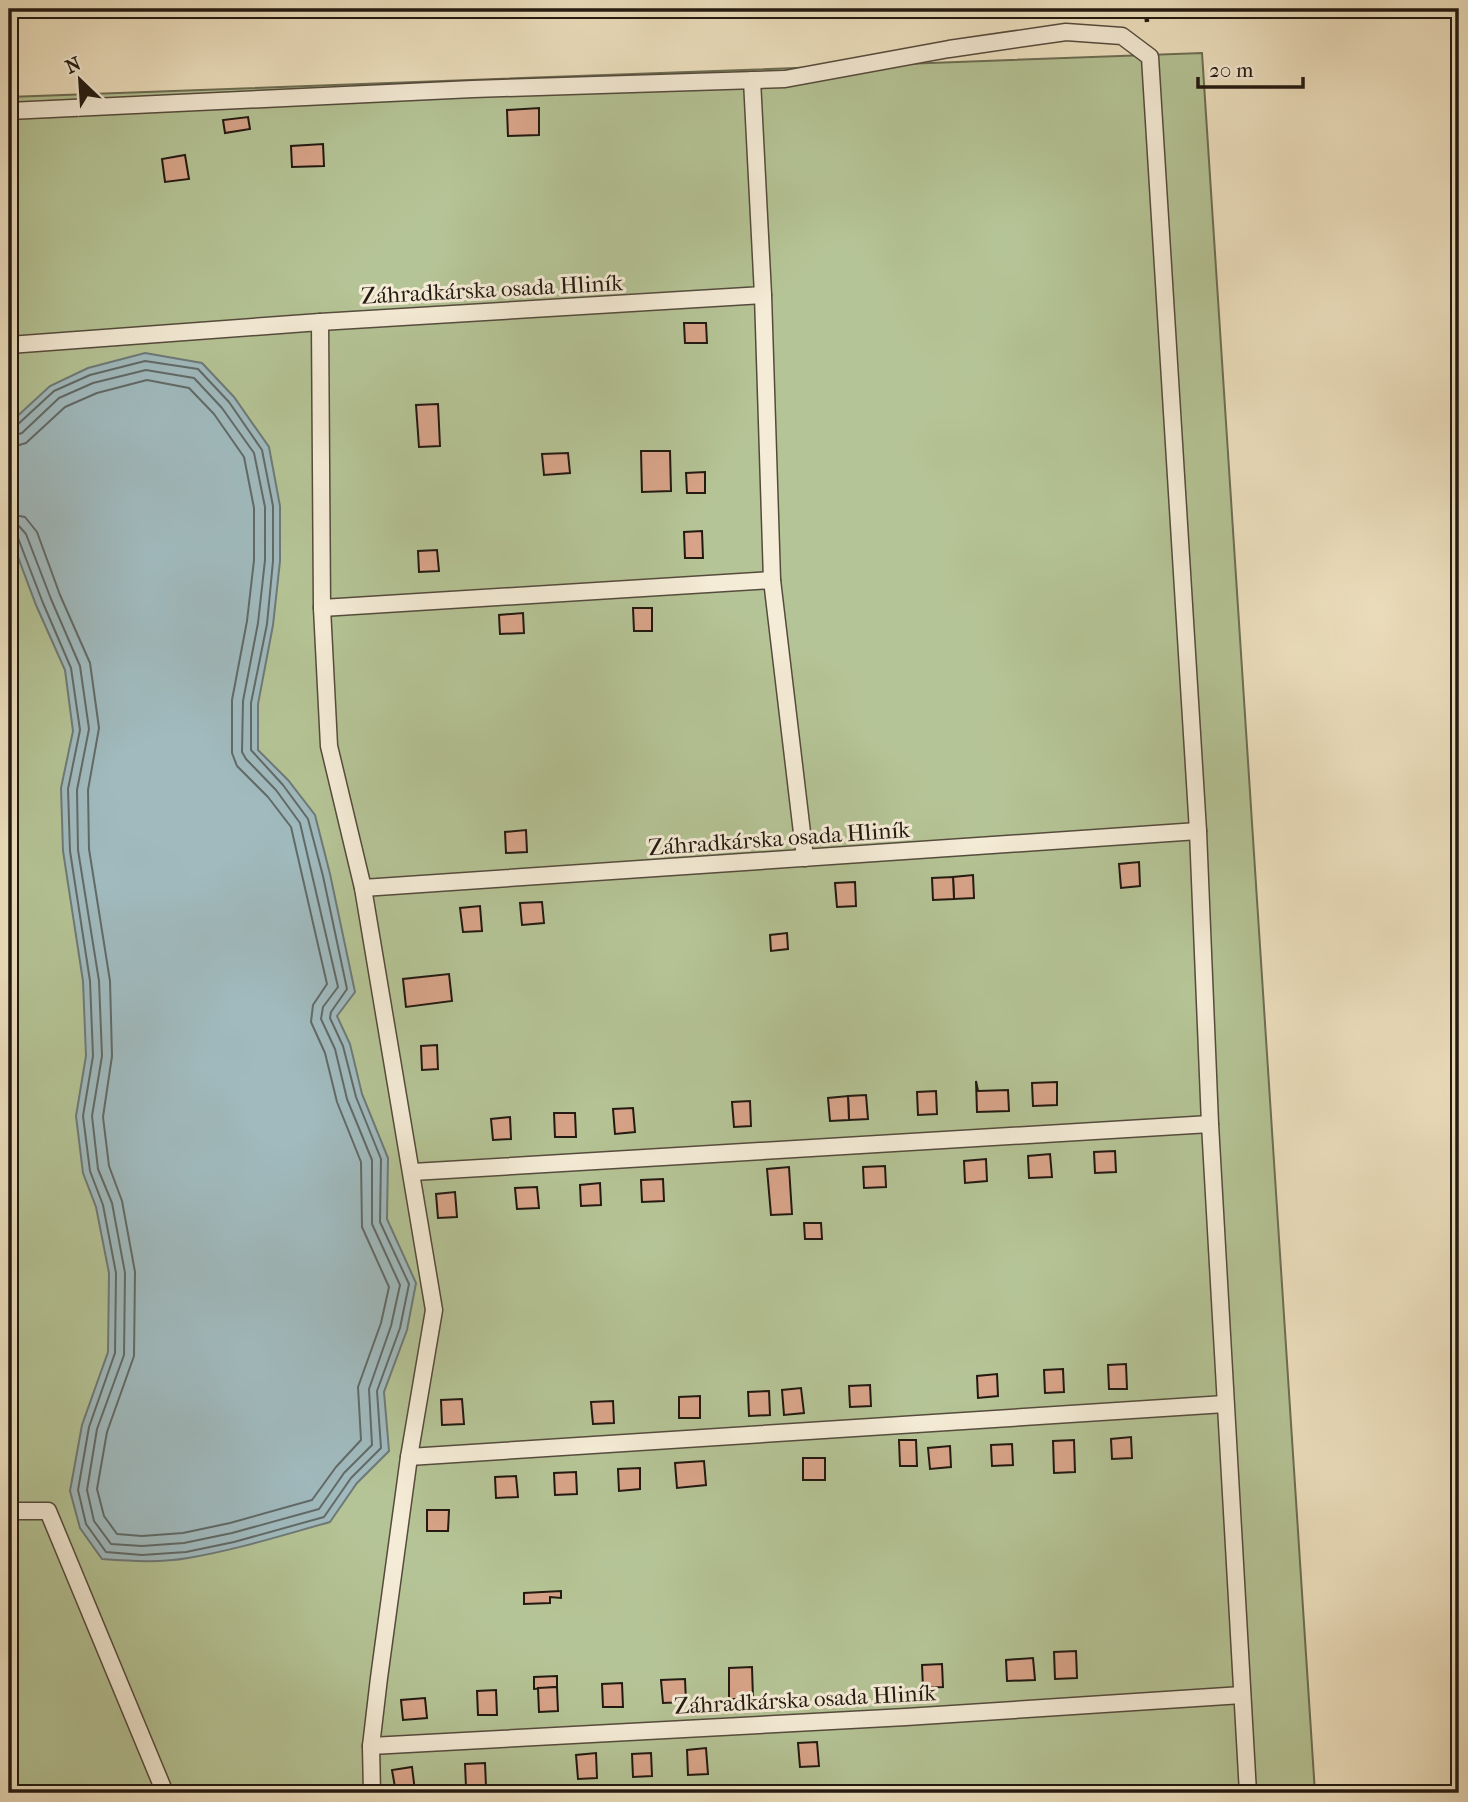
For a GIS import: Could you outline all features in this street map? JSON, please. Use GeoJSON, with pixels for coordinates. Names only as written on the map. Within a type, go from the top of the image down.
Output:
{"type":"FeatureCollection","features":[{"type":"Feature","properties":{"kind":"lane"},"geometry":{"type":"LineString","coordinates":[[9,111],[473,89],[785,79],[949,49],[1066,32],[1122,37],[1150,57],[1198,831],[1210,1124],[1248,1793]]}},
{"type":"Feature","properties":{"kind":"lane"},"geometry":{"type":"LineString","coordinates":[[752,80],[763,295],[772,580],[805,858]]}},
{"type":"Feature","properties":{"kind":"lane","name":"Záhradkárska osada Hliník"},"geometry":{"type":"LineString","coordinates":[[9,345],[320,322],[763,295]]}},
{"type":"Feature","properties":{"kind":"lane"},"geometry":{"type":"LineString","coordinates":[[320,322],[322,608],[329,746],[363,888],[413,1172],[434,1310],[409,1457],[371,1746],[372,1793]]}},
{"type":"Feature","properties":{"kind":"lane"},"geometry":{"type":"LineString","coordinates":[[322,608],[772,580]]}},
{"type":"Feature","properties":{"kind":"lane","name":"Záhradkárska osada Hliník"},"geometry":{"type":"LineString","coordinates":[[363,888],[1198,831]]}},
{"type":"Feature","properties":{"kind":"lane"},"geometry":{"type":"LineString","coordinates":[[413,1172],[1210,1124]]}},
{"type":"Feature","properties":{"kind":"lane"},"geometry":{"type":"LineString","coordinates":[[409,1457],[1225,1404]]}},
{"type":"Feature","properties":{"kind":"lane"},"geometry":{"type":"LineString","coordinates":[[9,1511],[48,1511],[165,1793]]}},
{"type":"Feature","properties":{"kind":"lane","name":"Záhradkárska osada Hliník"},"geometry":{"type":"LineString","coordinates":[[371,1746],[906,1717],[1242,1695]]}},
{"type":"Feature","properties":{"kind":"green space"},"geometry":{"type":"Polygon","coordinates":[[[1202,53],[1315,1793],[9,1793],[9,97],[1202,53]]]}},
{"type":"Feature","properties":{"kind":"water"},"geometry":{"type":"Polygon","coordinates":[[[145,353],[202,363],[234,397],[269,447],[280,506],[280,561],[273,625],[258,704],[258,750],[288,780],[315,815],[355,992],[337,1016],[350,1044],[362,1094],[388,1158],[387,1219],[416,1283],[407,1330],[384,1392],[389,1451],[357,1483],[330,1522],[206,1555],[177,1560],[145,1561],[102,1559],[80,1528],[70,1491],[82,1425],[108,1352],[109,1273],[96,1207],[83,1173],[76,1116],[86,1056],[83,981],[63,851],[61,788],[73,731],[65,670],[36,605],[12,541],[9,522],[9,431],[11,422],[50,386],[88,368],[145,353]]]}},
{"type":"Feature","properties":{"kind":"building"},"geometry":{"type":"Polygon","coordinates":[[[539,108],[539,135],[508,136],[507,110],[539,108]]]}},
{"type":"Feature","properties":{"kind":"building"},"geometry":{"type":"Polygon","coordinates":[[[248,117],[250,129],[225,133],[223,120],[248,117]]]}},
{"type":"Feature","properties":{"kind":"building"},"geometry":{"type":"Polygon","coordinates":[[[323,144],[324,166],[292,167],[291,146],[323,144]]]}},
{"type":"Feature","properties":{"kind":"building"},"geometry":{"type":"Polygon","coordinates":[[[185,155],[189,179],[165,182],[162,159],[185,155]]]}},
{"type":"Feature","properties":{"kind":"building"},"geometry":{"type":"Polygon","coordinates":[[[684,323],[706,323],[707,343],[685,343],[684,323]]]}},
{"type":"Feature","properties":{"kind":"building"},"geometry":{"type":"Polygon","coordinates":[[[438,404],[440,446],[419,447],[416,405],[438,404]]]}},
{"type":"Feature","properties":{"kind":"building"},"geometry":{"type":"Polygon","coordinates":[[[641,451],[670,451],[671,491],[642,492],[641,451]]]}},
{"type":"Feature","properties":{"kind":"building"},"geometry":{"type":"Polygon","coordinates":[[[568,453],[570,473],[544,475],[542,454],[568,453]]]}},
{"type":"Feature","properties":{"kind":"building"},"geometry":{"type":"Polygon","coordinates":[[[705,472],[705,493],[687,493],[686,473],[705,472]]]}},
{"type":"Feature","properties":{"kind":"building"},"geometry":{"type":"Polygon","coordinates":[[[702,531],[703,558],[685,558],[684,532],[702,531]]]}},
{"type":"Feature","properties":{"kind":"building"},"geometry":{"type":"Polygon","coordinates":[[[437,550],[439,571],[419,572],[418,551],[437,550]]]}},
{"type":"Feature","properties":{"kind":"building"},"geometry":{"type":"Polygon","coordinates":[[[633,608],[652,608],[652,631],[634,631],[633,608]]]}},
{"type":"Feature","properties":{"kind":"building"},"geometry":{"type":"Polygon","coordinates":[[[523,613],[524,633],[500,634],[499,615],[523,613]]]}},
{"type":"Feature","properties":{"kind":"building"},"geometry":{"type":"Polygon","coordinates":[[[526,830],[527,852],[506,853],[505,832],[526,830]]]}},
{"type":"Feature","properties":{"kind":"building"},"geometry":{"type":"Polygon","coordinates":[[[1139,862],[1140,886],[1121,888],[1119,864],[1139,862]]]}},
{"type":"Feature","properties":{"kind":"building"},"geometry":{"type":"Polygon","coordinates":[[[973,875],[974,898],[954,899],[953,877],[973,875]]]}},
{"type":"Feature","properties":{"kind":"building"},"geometry":{"type":"Polygon","coordinates":[[[953,877],[954,899],[933,900],[932,878],[953,877]]]}},
{"type":"Feature","properties":{"kind":"building"},"geometry":{"type":"Polygon","coordinates":[[[855,882],[856,906],[837,907],[835,883],[855,882]]]}},
{"type":"Feature","properties":{"kind":"building"},"geometry":{"type":"Polygon","coordinates":[[[542,902],[544,923],[522,925],[520,903],[542,902]]]}},
{"type":"Feature","properties":{"kind":"building"},"geometry":{"type":"Polygon","coordinates":[[[480,906],[482,931],[463,932],[460,908],[480,906]]]}},
{"type":"Feature","properties":{"kind":"building"},"geometry":{"type":"Polygon","coordinates":[[[787,933],[788,949],[771,951],[770,935],[787,933]]]}},
{"type":"Feature","properties":{"kind":"building"},"geometry":{"type":"Polygon","coordinates":[[[449,974],[452,1001],[406,1007],[403,979],[449,974]]]}},
{"type":"Feature","properties":{"kind":"building"},"geometry":{"type":"Polygon","coordinates":[[[437,1045],[438,1069],[422,1070],[421,1046],[437,1045]]]}},
{"type":"Feature","properties":{"kind":"building"},"geometry":{"type":"Polygon","coordinates":[[[976,1081],[978,1091],[1008,1090],[1009,1111],[977,1112],[976,1081]]]}},
{"type":"Feature","properties":{"kind":"building"},"geometry":{"type":"Polygon","coordinates":[[[1057,1082],[1057,1105],[1033,1106],[1032,1083],[1057,1082]]]}},
{"type":"Feature","properties":{"kind":"building"},"geometry":{"type":"Polygon","coordinates":[[[936,1091],[937,1114],[918,1115],[917,1092],[936,1091]]]}},
{"type":"Feature","properties":{"kind":"building"},"geometry":{"type":"Polygon","coordinates":[[[866,1095],[868,1119],[849,1120],[848,1096],[866,1095]]]}},
{"type":"Feature","properties":{"kind":"building"},"geometry":{"type":"Polygon","coordinates":[[[848,1096],[849,1120],[830,1121],[828,1098],[848,1096]]]}},
{"type":"Feature","properties":{"kind":"building"},"geometry":{"type":"Polygon","coordinates":[[[750,1101],[751,1126],[734,1127],[732,1102],[750,1101]]]}},
{"type":"Feature","properties":{"kind":"building"},"geometry":{"type":"Polygon","coordinates":[[[633,1108],[635,1132],[615,1134],[613,1109],[633,1108]]]}},
{"type":"Feature","properties":{"kind":"building"},"geometry":{"type":"Polygon","coordinates":[[[554,1113],[575,1113],[576,1137],[555,1137],[554,1113]]]}},
{"type":"Feature","properties":{"kind":"building"},"geometry":{"type":"Polygon","coordinates":[[[510,1117],[511,1139],[493,1140],[491,1119],[510,1117]]]}},
{"type":"Feature","properties":{"kind":"building"},"geometry":{"type":"Polygon","coordinates":[[[1115,1151],[1116,1172],[1095,1173],[1094,1152],[1115,1151]]]}},
{"type":"Feature","properties":{"kind":"building"},"geometry":{"type":"Polygon","coordinates":[[[1050,1154],[1052,1177],[1029,1178],[1028,1156],[1050,1154]]]}},
{"type":"Feature","properties":{"kind":"building"},"geometry":{"type":"Polygon","coordinates":[[[986,1159],[987,1181],[965,1183],[964,1161],[986,1159]]]}},
{"type":"Feature","properties":{"kind":"building"},"geometry":{"type":"Polygon","coordinates":[[[885,1166],[886,1187],[864,1188],[863,1167],[885,1166]]]}},
{"type":"Feature","properties":{"kind":"building"},"geometry":{"type":"Polygon","coordinates":[[[789,1167],[792,1214],[771,1215],[767,1169],[789,1167]]]}},
{"type":"Feature","properties":{"kind":"building"},"geometry":{"type":"Polygon","coordinates":[[[663,1179],[664,1201],[642,1202],[641,1180],[663,1179]]]}},
{"type":"Feature","properties":{"kind":"building"},"geometry":{"type":"Polygon","coordinates":[[[600,1183],[601,1205],[581,1206],[580,1185],[600,1183]]]}},
{"type":"Feature","properties":{"kind":"building"},"geometry":{"type":"Polygon","coordinates":[[[537,1187],[539,1208],[517,1209],[515,1188],[537,1187]]]}},
{"type":"Feature","properties":{"kind":"building"},"geometry":{"type":"Polygon","coordinates":[[[455,1192],[457,1217],[438,1218],[436,1194],[455,1192]]]}},
{"type":"Feature","properties":{"kind":"building"},"geometry":{"type":"Polygon","coordinates":[[[804,1223],[821,1223],[822,1239],[805,1239],[804,1223]]]}},
{"type":"Feature","properties":{"kind":"building"},"geometry":{"type":"Polygon","coordinates":[[[1126,1364],[1127,1389],[1109,1389],[1108,1365],[1126,1364]]]}},
{"type":"Feature","properties":{"kind":"building"},"geometry":{"type":"Polygon","coordinates":[[[1063,1369],[1064,1392],[1045,1393],[1044,1370],[1063,1369]]]}},
{"type":"Feature","properties":{"kind":"building"},"geometry":{"type":"Polygon","coordinates":[[[997,1374],[998,1396],[978,1398],[977,1376],[997,1374]]]}},
{"type":"Feature","properties":{"kind":"building"},"geometry":{"type":"Polygon","coordinates":[[[870,1385],[871,1406],[850,1407],[849,1386],[870,1385]]]}},
{"type":"Feature","properties":{"kind":"building"},"geometry":{"type":"Polygon","coordinates":[[[801,1388],[804,1413],[784,1415],[782,1390],[801,1388]]]}},
{"type":"Feature","properties":{"kind":"building"},"geometry":{"type":"Polygon","coordinates":[[[769,1391],[770,1415],[749,1416],[748,1392],[769,1391]]]}},
{"type":"Feature","properties":{"kind":"building"},"geometry":{"type":"Polygon","coordinates":[[[700,1396],[700,1418],[679,1418],[679,1397],[700,1396]]]}},
{"type":"Feature","properties":{"kind":"building"},"geometry":{"type":"Polygon","coordinates":[[[462,1399],[464,1424],[442,1425],[441,1400],[462,1399]]]}},
{"type":"Feature","properties":{"kind":"building"},"geometry":{"type":"Polygon","coordinates":[[[613,1401],[614,1423],[593,1424],[591,1402],[613,1401]]]}},
{"type":"Feature","properties":{"kind":"building"},"geometry":{"type":"Polygon","coordinates":[[[1131,1437],[1132,1458],[1112,1459],[1111,1439],[1131,1437]]]}},
{"type":"Feature","properties":{"kind":"building"},"geometry":{"type":"Polygon","coordinates":[[[899,1440],[916,1440],[917,1466],[900,1466],[899,1440]]]}},
{"type":"Feature","properties":{"kind":"building"},"geometry":{"type":"Polygon","coordinates":[[[1074,1440],[1075,1472],[1054,1473],[1053,1441],[1074,1440]]]}},
{"type":"Feature","properties":{"kind":"building"},"geometry":{"type":"Polygon","coordinates":[[[1012,1444],[1013,1465],[992,1466],[991,1445],[1012,1444]]]}},
{"type":"Feature","properties":{"kind":"building"},"geometry":{"type":"Polygon","coordinates":[[[950,1446],[951,1467],[930,1469],[928,1448],[950,1446]]]}},
{"type":"Feature","properties":{"kind":"building"},"geometry":{"type":"Polygon","coordinates":[[[803,1458],[825,1458],[825,1480],[803,1480],[803,1458]]]}},
{"type":"Feature","properties":{"kind":"building"},"geometry":{"type":"Polygon","coordinates":[[[704,1461],[706,1485],[677,1488],[675,1463],[704,1461]]]}},
{"type":"Feature","properties":{"kind":"building"},"geometry":{"type":"Polygon","coordinates":[[[640,1468],[640,1489],[619,1491],[618,1469],[640,1468]]]}},
{"type":"Feature","properties":{"kind":"building"},"geometry":{"type":"Polygon","coordinates":[[[576,1472],[577,1494],[555,1495],[554,1473],[576,1472]]]}},
{"type":"Feature","properties":{"kind":"building"},"geometry":{"type":"Polygon","coordinates":[[[516,1476],[518,1497],[496,1498],[495,1477],[516,1476]]]}},
{"type":"Feature","properties":{"kind":"building"},"geometry":{"type":"Polygon","coordinates":[[[427,1510],[449,1510],[448,1531],[427,1531],[427,1510]]]}},
{"type":"Feature","properties":{"kind":"building"},"geometry":{"type":"Polygon","coordinates":[[[561,1591],[561,1598],[550,1597],[550,1603],[524,1604],[524,1593],[561,1591]]]}},
{"type":"Feature","properties":{"kind":"building"},"geometry":{"type":"Polygon","coordinates":[[[1076,1651],[1077,1678],[1055,1679],[1054,1652],[1076,1651]]]}},
{"type":"Feature","properties":{"kind":"building"},"geometry":{"type":"Polygon","coordinates":[[[1033,1658],[1035,1680],[1007,1681],[1006,1660],[1033,1658]]]}},
{"type":"Feature","properties":{"kind":"building"},"geometry":{"type":"Polygon","coordinates":[[[942,1664],[943,1687],[923,1688],[922,1665],[942,1664]]]}},
{"type":"Feature","properties":{"kind":"building"},"geometry":{"type":"Polygon","coordinates":[[[752,1667],[753,1699],[729,1699],[729,1668],[752,1667]]]}},
{"type":"Feature","properties":{"kind":"building"},"geometry":{"type":"Polygon","coordinates":[[[557,1676],[557,1687],[534,1689],[534,1677],[557,1676]]]}},
{"type":"Feature","properties":{"kind":"building"},"geometry":{"type":"Polygon","coordinates":[[[685,1679],[686,1702],[663,1703],[661,1680],[685,1679]]]}},
{"type":"Feature","properties":{"kind":"building"},"geometry":{"type":"Polygon","coordinates":[[[622,1683],[623,1707],[603,1707],[602,1684],[622,1683]]]}},
{"type":"Feature","properties":{"kind":"building"},"geometry":{"type":"Polygon","coordinates":[[[557,1687],[558,1711],[539,1712],[538,1688],[557,1687]]]}},
{"type":"Feature","properties":{"kind":"building"},"geometry":{"type":"Polygon","coordinates":[[[496,1690],[497,1715],[478,1715],[477,1691],[496,1690]]]}},
{"type":"Feature","properties":{"kind":"building"},"geometry":{"type":"Polygon","coordinates":[[[425,1698],[427,1718],[403,1720],[401,1700],[425,1698]]]}},
{"type":"Feature","properties":{"kind":"building"},"geometry":{"type":"Polygon","coordinates":[[[817,1742],[819,1766],[800,1767],[798,1743],[817,1742]]]}},
{"type":"Feature","properties":{"kind":"building"},"geometry":{"type":"Polygon","coordinates":[[[706,1748],[708,1774],[688,1775],[687,1750],[706,1748]]]}},
{"type":"Feature","properties":{"kind":"building"},"geometry":{"type":"Polygon","coordinates":[[[596,1753],[597,1778],[578,1779],[576,1755],[596,1753]]]}},
{"type":"Feature","properties":{"kind":"building"},"geometry":{"type":"Polygon","coordinates":[[[651,1753],[652,1776],[633,1777],[632,1754],[651,1753]]]}},
{"type":"Feature","properties":{"kind":"building"},"geometry":{"type":"Polygon","coordinates":[[[485,1763],[486,1786],[466,1787],[465,1764],[485,1763]]]}},
{"type":"Feature","properties":{"kind":"building"},"geometry":{"type":"Polygon","coordinates":[[[412,1767],[415,1791],[396,1793],[392,1770],[412,1767]]]}}]}
